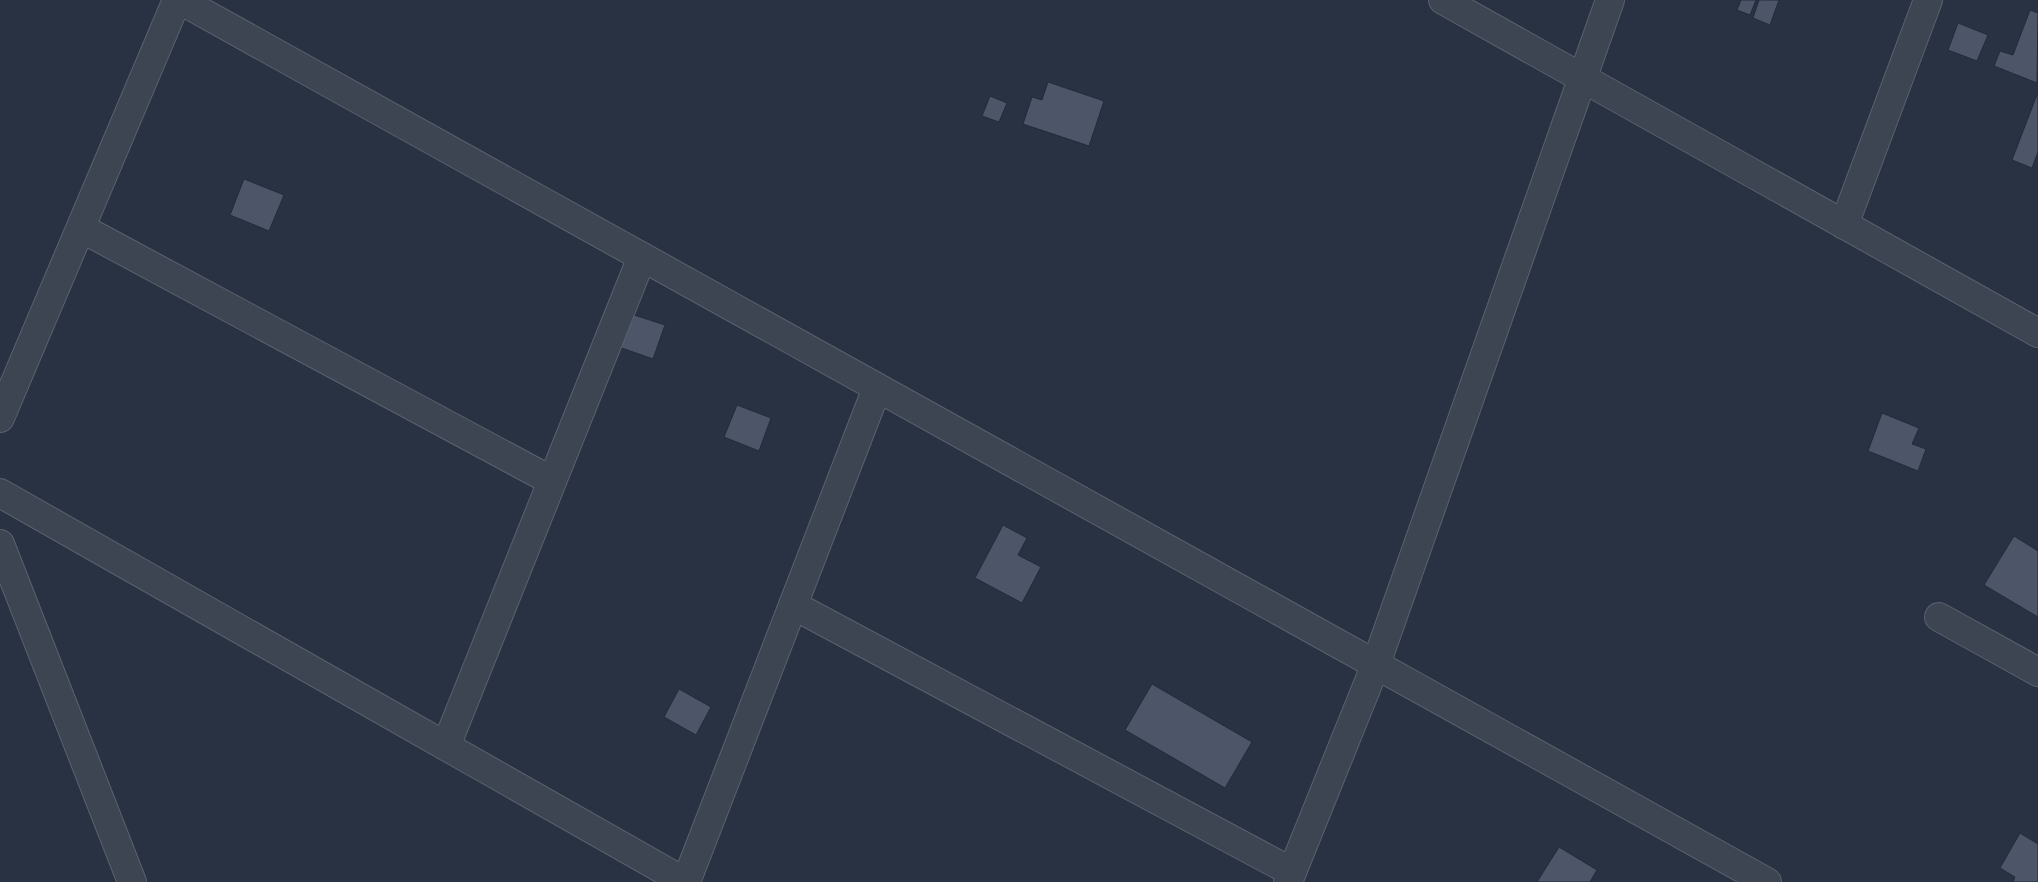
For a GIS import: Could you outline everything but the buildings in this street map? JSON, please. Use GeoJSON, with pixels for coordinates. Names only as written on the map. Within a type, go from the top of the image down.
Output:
{"type":"FeatureCollection","features":[{"type":"Feature","properties":{"kind":"street"},"geometry":{"type":"LineString","coordinates":[[0,418],[179,0],[1768,882]]}},
{"type":"Feature","properties":{"kind":"street"},"geometry":{"type":"LineString","coordinates":[[1443,0],[2038,333]]}},
{"type":"Feature","properties":{"kind":"street"},"geometry":{"type":"LineString","coordinates":[[793,605],[1290,877],[1376,664],[1610,0]]}},
{"type":"Feature","properties":{"kind":"street"},"geometry":{"type":"LineString","coordinates":[[1844,225],[1928,0]]}},
{"type":"Feature","properties":{"kind":"street"},"geometry":{"type":"LineString","coordinates":[[81,228],[552,481]]}},
{"type":"Feature","properties":{"kind":"street"},"geometry":{"type":"LineString","coordinates":[[446,746],[642,257]]}},
{"type":"Feature","properties":{"kind":"street"},"geometry":{"type":"LineString","coordinates":[[0,493],[685,882],[878,388]]}},
{"type":"Feature","properties":{"kind":"street"},"geometry":{"type":"LineString","coordinates":[[0,544],[132,882]]}},
{"type":"Feature","properties":{"kind":"street"},"geometry":{"type":"LineString","coordinates":[[1940,617],[2038,672]]}}]}
